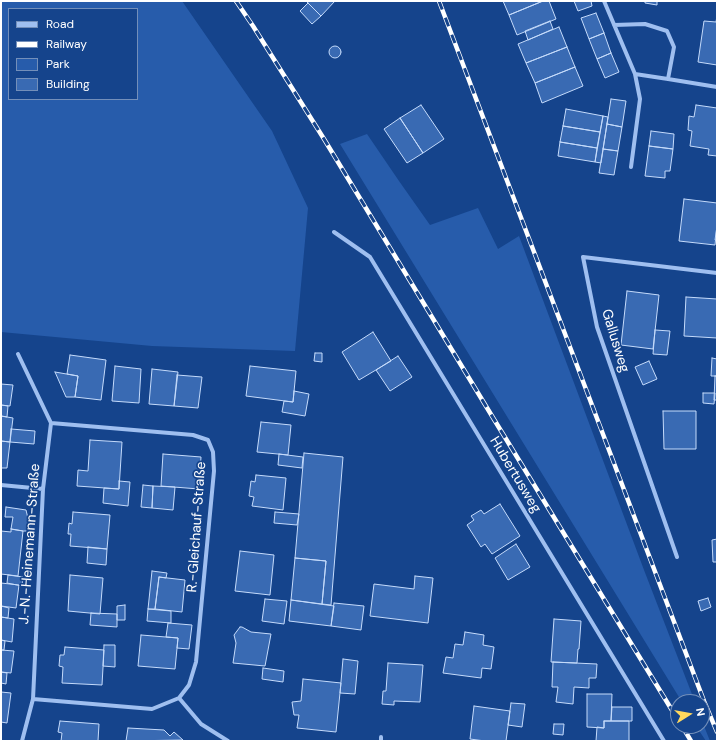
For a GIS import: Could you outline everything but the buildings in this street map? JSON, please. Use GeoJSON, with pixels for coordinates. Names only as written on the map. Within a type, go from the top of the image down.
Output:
{"type":"FeatureCollection","features":[{"type":"Feature","properties":{"kind":"street"},"geometry":{"type":"LineString","coordinates":[[604,1],[635,74],[640,99],[631,167]]}},
{"type":"Feature","properties":{"kind":"street"},"geometry":{"type":"LineString","coordinates":[[614,26],[645,24],[667,31],[674,47],[668,79]]}},
{"type":"Feature","properties":{"kind":"street"},"geometry":{"type":"LineString","coordinates":[[635,74],[717,87]]}},
{"type":"Feature","properties":{"kind":"street","name":"Hubertusweg"},"geometry":{"type":"LineString","coordinates":[[334,232],[370,258],[664,741]]}},
{"type":"Feature","properties":{"kind":"street","name":"Gallusweg"},"geometry":{"type":"LineString","coordinates":[[677,557],[597,327],[583,257],[717,273]]}},
{"type":"Feature","properties":{"kind":"street"},"geometry":{"type":"LineString","coordinates":[[18,354],[51,423]]}},
{"type":"Feature","properties":{"kind":"street","name":"J.-N.-Heinemann-Straße"},"geometry":{"type":"LineString","coordinates":[[22,741],[32,699],[43,489],[51,423]]}},
{"type":"Feature","properties":{"kind":"street","name":"R.-Gleichauf-Straße"},"geometry":{"type":"LineString","coordinates":[[51,423],[193,434],[208,440],[213,452],[214,471],[196,662],[189,684],[179,698]]}},
{"type":"Feature","properties":{"kind":"street"},"geometry":{"type":"LineString","coordinates":[[1,485],[43,489]]}},
{"type":"Feature","properties":{"kind":"street"},"geometry":{"type":"LineString","coordinates":[[32,699],[152,709],[179,698],[201,724],[228,741]]}},
{"type":"Feature","properties":{"kind":"green space"},"geometry":{"type":"Polygon","coordinates":[[[1,1],[182,1],[272,131],[308,208],[295,351],[152,346],[1,332],[1,1]]]}},
{"type":"Feature","properties":{"kind":"green space"},"geometry":{"type":"Polygon","coordinates":[[[367,134],[430,225],[478,208],[498,249],[519,236],[692,694],[677,694],[340,144],[367,134]]]}},
{"type":"Feature","properties":{"kind":"green space"},"geometry":{"type":"Polygon","coordinates":[[[701,734],[707,734],[710,741],[706,741],[701,734]]]}},
{"type":"Feature","properties":{"kind":"railway"},"geometry":{"type":"LineString","coordinates":[[236,1],[324,139],[670,707]]}},
{"type":"Feature","properties":{"kind":"railway"},"geometry":{"type":"LineString","coordinates":[[439,1],[717,732]]}},
{"type":"Feature","properties":{"kind":"railway"},"geometry":{"type":"LineString","coordinates":[[687,734],[691,741]]}}]}
